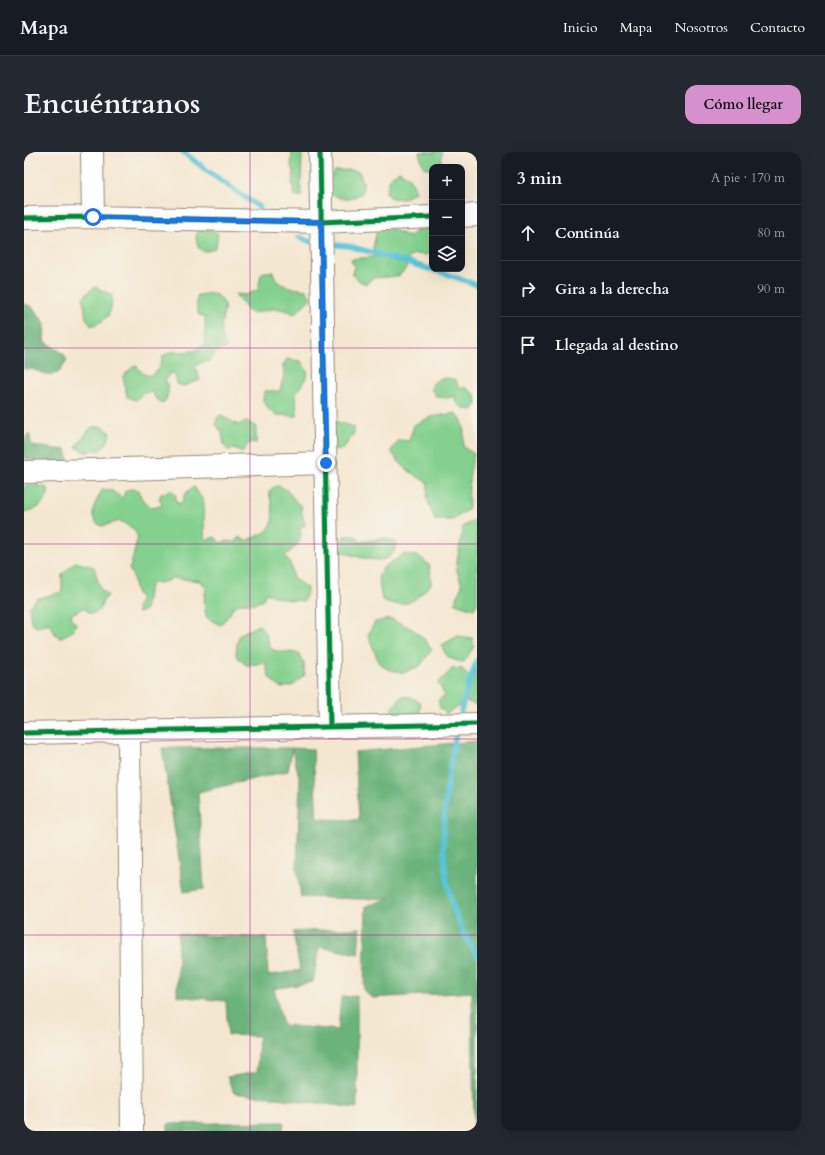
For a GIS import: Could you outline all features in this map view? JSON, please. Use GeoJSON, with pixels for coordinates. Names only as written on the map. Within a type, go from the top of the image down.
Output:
{"type":"FeatureCollection","features":[{"type":"Feature","properties":{"kind":"street"},"geometry":{"type":"LineString","coordinates":[[92,152],[93,217]]}},
{"type":"Feature","properties":{"kind":"street"},"geometry":{"type":"LineString","coordinates":[[320,152],[330,727]]}},
{"type":"Feature","properties":{"kind":"street"},"geometry":{"type":"LineString","coordinates":[[465,216],[477,215]]}},
{"type":"Feature","properties":{"kind":"street"},"geometry":{"type":"LineString","coordinates":[[24,218],[93,217],[321,222],[429,217]]}},
{"type":"Feature","properties":{"kind":"street"},"geometry":{"type":"LineString","coordinates":[[24,472],[326,463]]}},
{"type":"Feature","properties":{"kind":"street"},"geometry":{"type":"LineString","coordinates":[[24,733],[477,724]]}},
{"type":"Feature","properties":{"kind":"street"},"geometry":{"type":"LineString","coordinates":[[129,731],[132,1131]]}},
{"type":"Feature","properties":{"kind":"green space"},"geometry":{"type":"Polygon","coordinates":[[[292,152],[302,152],[301,186],[303,196],[295,196],[292,182],[294,172],[291,166],[292,152]]]}},
{"type":"Feature","properties":{"kind":"green space"},"geometry":{"type":"Polygon","coordinates":[[[419,152],[442,152],[439,164],[429,164],[429,168],[423,167],[419,152]]]}},
{"type":"Feature","properties":{"kind":"green space"},"geometry":{"type":"Polygon","coordinates":[[[348,170],[359,172],[363,182],[362,193],[350,199],[340,198],[331,194],[327,184],[335,171],[348,170]]]}},
{"type":"Feature","properties":{"kind":"green space"},"geometry":{"type":"Polygon","coordinates":[[[399,171],[410,179],[415,192],[403,199],[391,198],[386,192],[390,178],[399,171]]]}},
{"type":"Feature","properties":{"kind":"green space"},"geometry":{"type":"Polygon","coordinates":[[[425,224],[429,224],[428,255],[414,254],[409,257],[406,269],[399,276],[373,278],[366,284],[358,280],[352,274],[354,266],[351,259],[374,257],[373,248],[377,229],[385,225],[408,237],[425,224]]]}},
{"type":"Feature","properties":{"kind":"green space"},"geometry":{"type":"Polygon","coordinates":[[[206,229],[214,230],[218,234],[217,242],[213,249],[203,251],[198,247],[196,237],[198,231],[206,229]]]}},
{"type":"Feature","properties":{"kind":"green space"},"geometry":{"type":"Polygon","coordinates":[[[264,272],[273,272],[278,281],[286,286],[306,290],[311,298],[295,314],[276,309],[250,313],[235,294],[246,295],[258,290],[261,274],[264,272]]]}},
{"type":"Feature","properties":{"kind":"green space"},"geometry":{"type":"Polygon","coordinates":[[[95,287],[112,295],[112,301],[110,311],[106,318],[91,326],[86,318],[83,298],[95,287]]]}},
{"type":"Feature","properties":{"kind":"green space"},"geometry":{"type":"Polygon","coordinates":[[[212,293],[223,301],[224,310],[221,332],[226,347],[225,349],[219,349],[209,361],[202,362],[195,366],[200,380],[184,386],[177,384],[175,375],[171,372],[165,380],[168,386],[168,392],[167,398],[163,404],[152,392],[144,393],[136,400],[127,397],[123,376],[135,365],[143,373],[151,375],[157,370],[163,356],[171,352],[197,350],[205,345],[205,317],[199,315],[197,300],[198,295],[212,293]]]}},
{"type":"Feature","properties":{"kind":"green space"},"geometry":{"type":"Polygon","coordinates":[[[24,304],[31,306],[45,323],[44,341],[63,353],[67,360],[58,373],[48,374],[33,369],[24,369],[24,304]]]}},
{"type":"Feature","properties":{"kind":"green space"},"geometry":{"type":"Polygon","coordinates":[[[287,359],[301,361],[308,373],[302,385],[296,392],[297,416],[276,415],[270,411],[263,400],[264,391],[280,391],[284,375],[283,365],[287,359]]]}},
{"type":"Feature","properties":{"kind":"green space"},"geometry":{"type":"Polygon","coordinates":[[[447,378],[456,380],[458,387],[466,388],[476,395],[477,404],[472,410],[463,408],[455,401],[455,395],[449,398],[437,397],[431,389],[433,383],[439,379],[447,378]]]}},
{"type":"Feature","properties":{"kind":"green space"},"geometry":{"type":"Polygon","coordinates":[[[456,413],[463,424],[463,447],[474,454],[469,481],[469,508],[453,520],[435,520],[427,498],[428,483],[407,470],[391,451],[399,440],[409,441],[414,425],[431,417],[456,413]]]}},
{"type":"Feature","properties":{"kind":"green space"},"geometry":{"type":"Polygon","coordinates":[[[220,415],[238,425],[247,421],[256,427],[256,443],[252,442],[247,445],[243,452],[236,449],[228,450],[224,446],[222,433],[216,424],[217,418],[220,415]]]}},
{"type":"Feature","properties":{"kind":"green space"},"geometry":{"type":"Polygon","coordinates":[[[332,420],[354,427],[354,433],[343,449],[335,450],[332,420]]]}},
{"type":"Feature","properties":{"kind":"green space"},"geometry":{"type":"Polygon","coordinates":[[[92,427],[102,427],[110,432],[110,435],[103,448],[98,451],[93,449],[87,453],[76,447],[92,427]]]}},
{"type":"Feature","properties":{"kind":"green space"},"geometry":{"type":"Polygon","coordinates":[[[29,433],[32,446],[66,450],[69,462],[51,466],[24,458],[24,441],[29,433]]]}},
{"type":"Feature","properties":{"kind":"green space"},"geometry":{"type":"Polygon","coordinates":[[[26,485],[37,485],[47,488],[49,492],[45,501],[40,506],[33,510],[24,512],[24,487],[26,485]]]}},
{"type":"Feature","properties":{"kind":"green space"},"geometry":{"type":"Polygon","coordinates":[[[278,486],[289,492],[301,506],[305,526],[300,527],[301,533],[298,544],[285,556],[290,563],[294,579],[307,588],[304,601],[283,599],[266,593],[262,601],[255,603],[241,603],[232,608],[230,614],[220,625],[207,618],[204,603],[206,588],[201,581],[172,578],[168,581],[151,584],[145,610],[138,613],[137,606],[141,599],[136,591],[132,573],[129,569],[138,538],[134,529],[120,521],[102,526],[94,519],[93,515],[95,504],[103,489],[112,490],[123,498],[125,491],[130,489],[139,490],[141,498],[151,507],[161,506],[162,502],[159,499],[161,494],[171,490],[176,495],[175,499],[178,504],[183,502],[187,492],[192,487],[195,488],[204,502],[204,535],[207,540],[215,537],[220,543],[226,541],[236,542],[239,537],[246,541],[264,533],[271,525],[272,520],[272,508],[269,491],[278,486]]]}},
{"type":"Feature","properties":{"kind":"green space"},"geometry":{"type":"Polygon","coordinates":[[[477,519],[477,604],[474,609],[455,603],[462,585],[456,568],[463,526],[477,519]]]}},
{"type":"Feature","properties":{"kind":"green space"},"geometry":{"type":"Polygon","coordinates":[[[344,536],[356,536],[360,542],[385,538],[397,543],[394,552],[387,558],[381,560],[367,559],[340,551],[344,536]]]}},
{"type":"Feature","properties":{"kind":"green space"},"geometry":{"type":"Polygon","coordinates":[[[404,554],[420,557],[430,566],[431,584],[415,599],[403,604],[390,603],[382,600],[378,576],[384,567],[404,554]]]}},
{"type":"Feature","properties":{"kind":"green space"},"geometry":{"type":"Polygon","coordinates":[[[75,562],[94,567],[100,588],[108,596],[103,601],[100,610],[94,613],[90,613],[84,608],[71,614],[72,619],[76,624],[73,631],[60,638],[55,634],[50,623],[36,627],[31,621],[29,607],[36,599],[62,592],[62,575],[75,562]]]}},
{"type":"Feature","properties":{"kind":"green space"},"geometry":{"type":"Polygon","coordinates":[[[390,619],[414,630],[432,649],[420,666],[403,673],[387,669],[379,662],[368,635],[375,622],[390,619]]]}},
{"type":"Feature","properties":{"kind":"green space"},"geometry":{"type":"Polygon","coordinates":[[[259,625],[266,634],[271,649],[281,652],[299,653],[304,664],[305,675],[294,685],[282,688],[274,683],[270,678],[265,662],[248,666],[236,655],[237,643],[240,634],[259,625]]]}},
{"type":"Feature","properties":{"kind":"green space"},"geometry":{"type":"Polygon","coordinates":[[[458,636],[472,638],[474,646],[464,662],[449,658],[442,645],[458,636]]]}},
{"type":"Feature","properties":{"kind":"green space"},"geometry":{"type":"Polygon","coordinates":[[[453,668],[462,669],[469,675],[477,669],[477,706],[467,701],[446,714],[440,708],[438,700],[445,696],[438,683],[453,668]]]}},
{"type":"Feature","properties":{"kind":"green space"},"geometry":{"type":"Polygon","coordinates":[[[402,696],[411,697],[421,703],[419,716],[392,719],[392,709],[402,696]]]}},
{"type":"Feature","properties":{"kind":"green space"},"geometry":{"type":"Polygon","coordinates":[[[477,741],[477,1131],[474,1131],[472,992],[372,998],[364,991],[366,906],[391,898],[361,899],[301,897],[297,869],[300,780],[292,749],[288,771],[198,792],[204,889],[184,892],[162,748],[313,749],[317,819],[359,820],[355,752],[477,741]]]}},
{"type":"Feature","properties":{"kind":"green space"},"geometry":{"type":"Polygon","coordinates":[[[360,928],[358,954],[319,947],[313,982],[274,989],[283,1025],[338,1030],[341,997],[357,996],[357,1108],[234,1093],[227,1077],[257,1072],[259,1036],[228,1035],[226,1001],[177,996],[178,934],[266,938],[268,976],[300,970],[293,932],[360,928]]]}},
{"type":"Feature","properties":{"kind":"green space"},"geometry":{"type":"Polygon","coordinates":[[[284,1122],[283,1131],[168,1131],[168,1124],[284,1122]]]}},
{"type":"Feature","properties":{"kind":"waterway"},"geometry":{"type":"LineString","coordinates":[[183,152],[259,207]]}},
{"type":"Feature","properties":{"kind":"waterway"},"geometry":{"type":"LineString","coordinates":[[299,237],[311,242]]}},
{"type":"Feature","properties":{"kind":"waterway"},"geometry":{"type":"LineString","coordinates":[[337,245],[349,246],[444,273],[477,285]]}},
{"type":"Feature","properties":{"kind":"waterway"},"geometry":{"type":"LineString","coordinates":[[461,711],[477,660]]}},
{"type":"Feature","properties":{"kind":"waterway"},"geometry":{"type":"LineString","coordinates":[[456,733],[448,777],[444,823],[445,869],[449,891],[457,918],[464,935],[477,956]]}},
{"type":"Feature","properties":{"kind":"cycle path"},"geometry":{"type":"LineString","coordinates":[[320,152],[330,727]]}},
{"type":"Feature","properties":{"kind":"cycle path"},"geometry":{"type":"LineString","coordinates":[[24,218],[93,217],[321,222],[429,217]]}},
{"type":"Feature","properties":{"kind":"cycle path"},"geometry":{"type":"LineString","coordinates":[[24,733],[477,724]]}},
{"type":"Feature","properties":{"kind":"route"},"geometry":{"type":"LineString","coordinates":[[93,217],[321,222],[326,463]]}}]}
